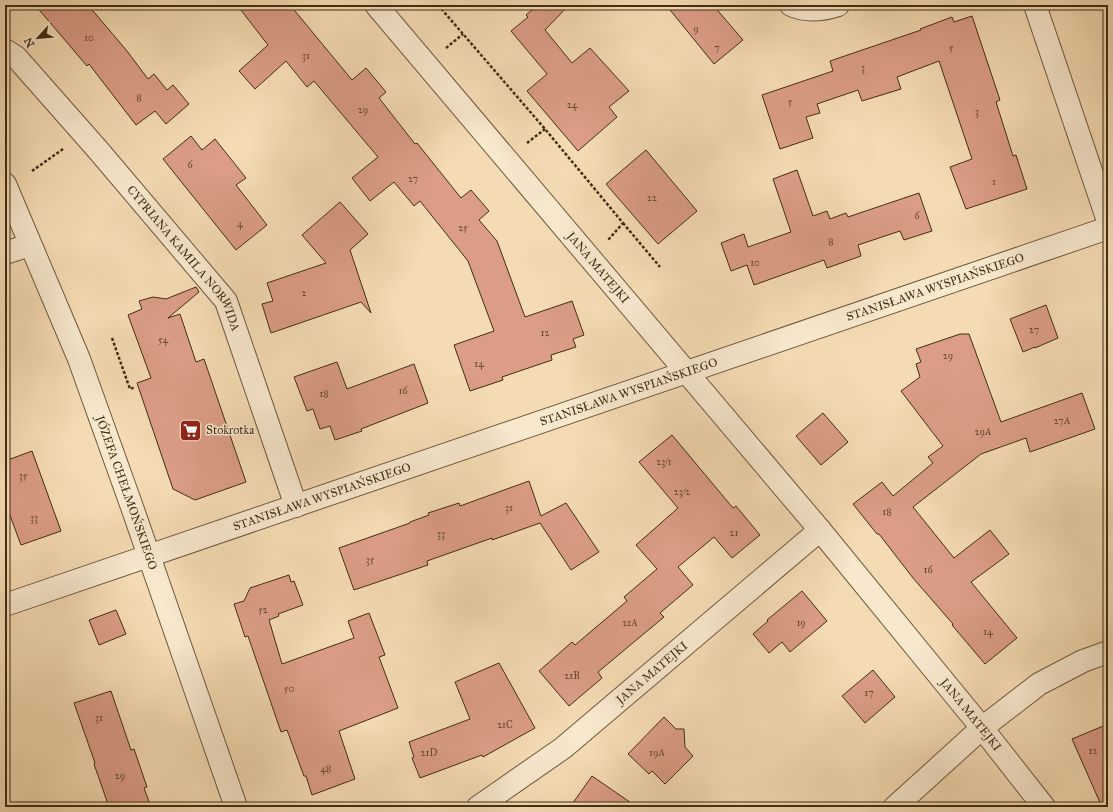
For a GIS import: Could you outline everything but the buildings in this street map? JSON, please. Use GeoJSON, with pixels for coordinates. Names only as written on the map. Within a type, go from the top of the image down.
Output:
{"type":"FeatureCollection","features":[{"type":"Feature","properties":{"kind":"street","name":"JANA MATEJKI"},"geometry":{"type":"LineString","coordinates":[[376,5],[820,530],[982,728],[1044,807]]}},
{"type":"Feature","properties":{"kind":"street"},"geometry":{"type":"LineString","coordinates":[[791,5],[801,10],[826,9],[838,5]]}},
{"type":"Feature","properties":{"kind":"street"},"geometry":{"type":"LineString","coordinates":[[1035,5],[1108,221]]}},
{"type":"Feature","properties":{"kind":"street","name":"CYPRIANA KAMILA NORWIDA"},"geometry":{"type":"LineString","coordinates":[[5,50],[16,57],[98,150],[226,302],[296,506]]}},
{"type":"Feature","properties":{"kind":"street","name":"JÓZEFA CHEŁMOŃSKIEGO"},"geometry":{"type":"LineString","coordinates":[[5,184],[78,359],[236,807]]}},
{"type":"Feature","properties":{"kind":"street","name":"STANISŁAWA WYSPIAŃSKIEGO"},"geometry":{"type":"LineString","coordinates":[[5,605],[1108,228]]}},
{"type":"Feature","properties":{"kind":"street"},"geometry":{"type":"LineString","coordinates":[[5,254],[30,244]]}},
{"type":"Feature","properties":{"kind":"street","name":"JANA MATEJKI"},"geometry":{"type":"LineString","coordinates":[[478,807],[563,748],[820,530]]}},
{"type":"Feature","properties":{"kind":"street"},"geometry":{"type":"LineString","coordinates":[[895,807],[982,728],[1039,684],[1083,661],[1108,652]]}},
{"type":"Feature","properties":{"kind":"path"},"geometry":{"type":"LineString","coordinates":[[438,5],[545,129],[660,267]]}},
{"type":"Feature","properties":{"kind":"path"},"geometry":{"type":"LineString","coordinates":[[445,49],[463,34]]}},
{"type":"Feature","properties":{"kind":"path"},"geometry":{"type":"LineString","coordinates":[[526,143],[545,129]]}},
{"type":"Feature","properties":{"kind":"path"},"geometry":{"type":"LineString","coordinates":[[32,171],[63,148]]}},
{"type":"Feature","properties":{"kind":"path"},"geometry":{"type":"LineString","coordinates":[[608,241],[623,223]]}},
{"type":"Feature","properties":{"kind":"path"},"geometry":{"type":"LineString","coordinates":[[112,338],[130,389],[135,387]]}},
{"type":"Feature","properties":{"kind":"place","name":"Stokrotka"},"geometry":{"type":"Point","coordinates":[190,430]}}]}
